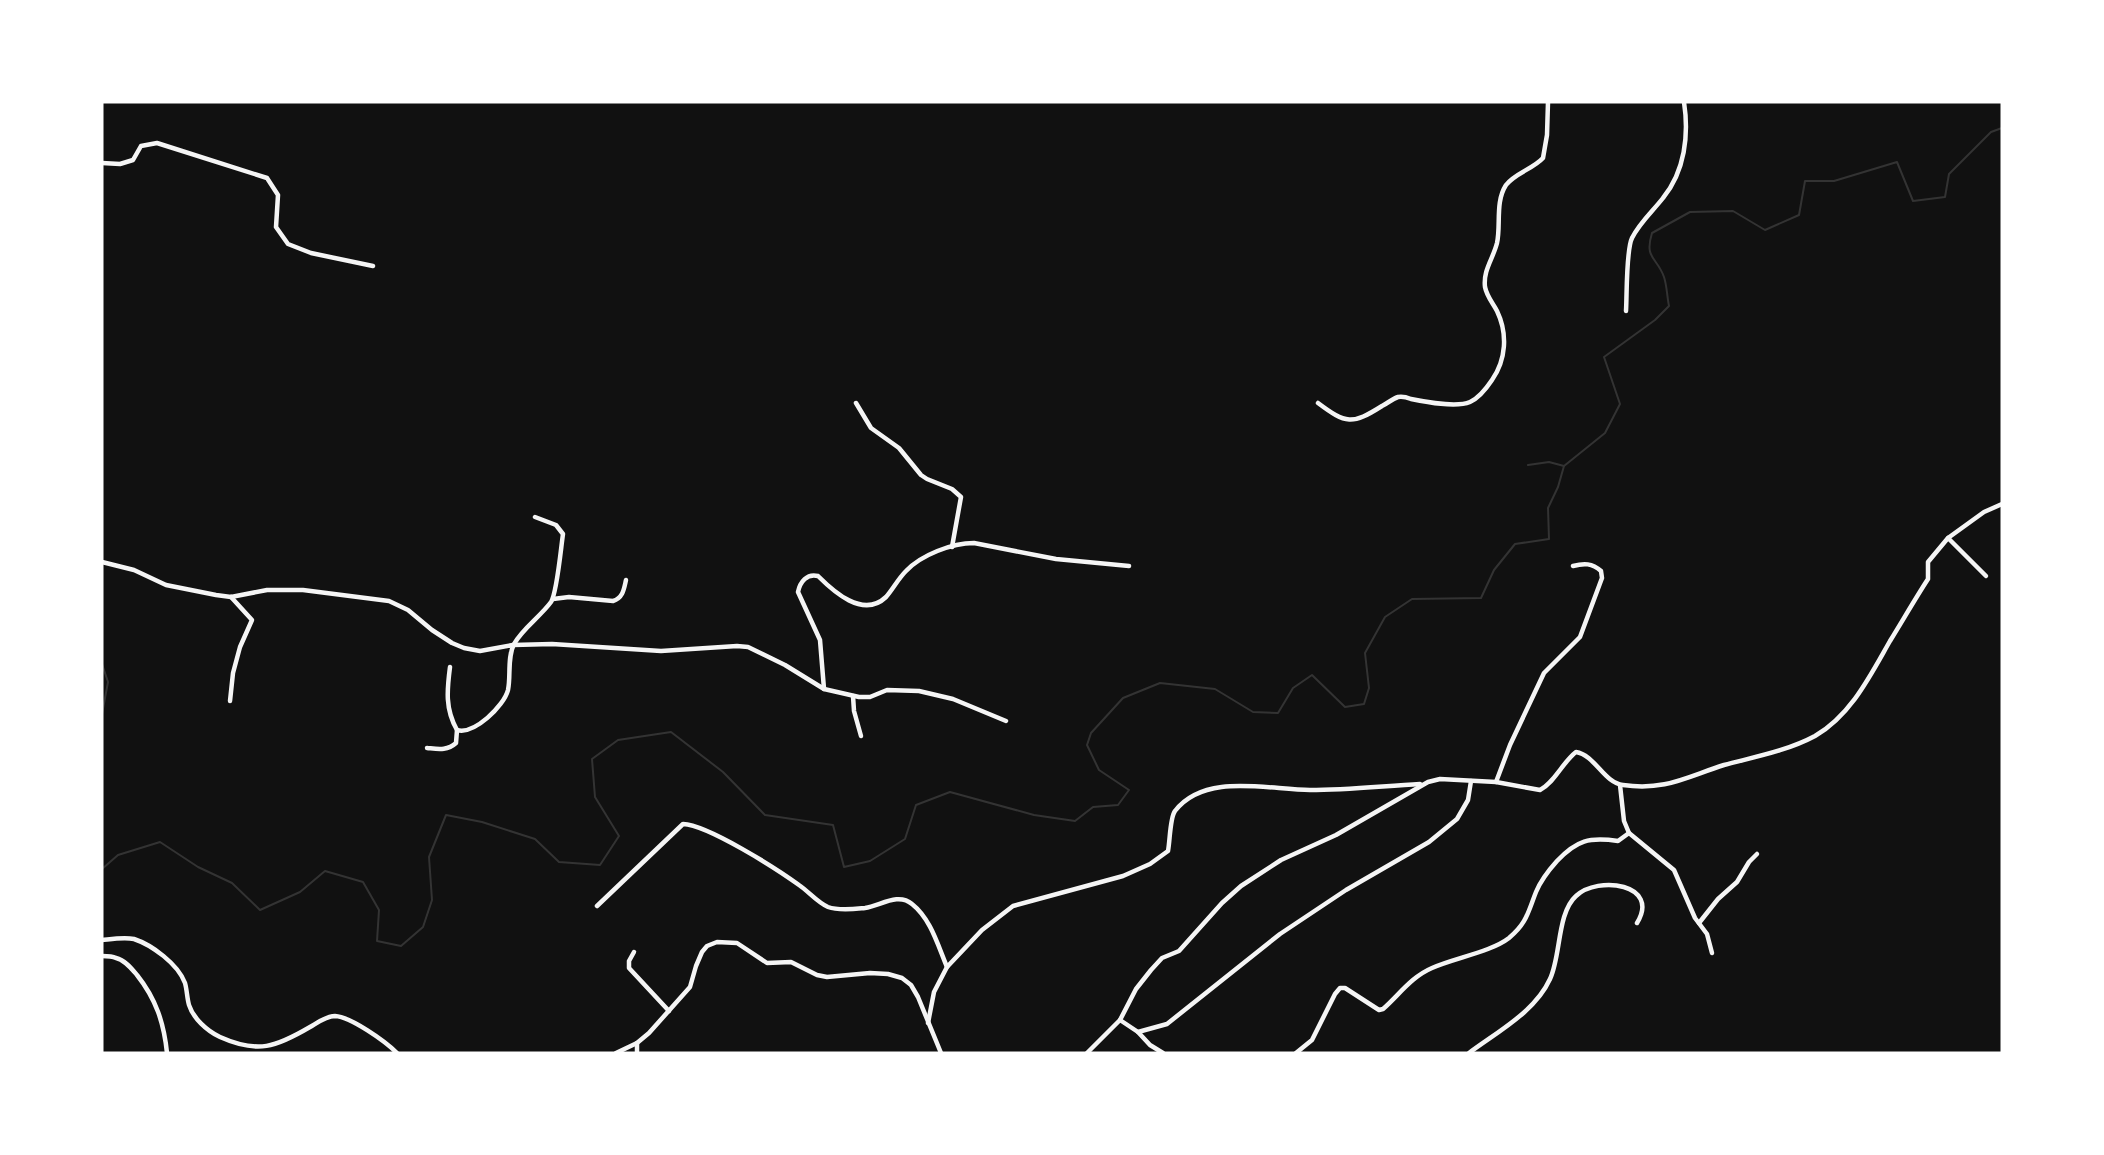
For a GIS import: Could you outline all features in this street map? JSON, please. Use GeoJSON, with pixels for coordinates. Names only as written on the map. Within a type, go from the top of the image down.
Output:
{"type":"FeatureCollection","features":[{"type":"Feature","properties":{"kind":"street"},"geometry":{"type":"LineString","coordinates":[[1318,403],[1334,415],[1349,421],[1369,414],[1401,396],[1458,406],[1477,398],[1487,387],[1498,371],[1504,353],[1502,324],[1485,285],[1488,261],[1497,242],[1500,203],[1507,185],[1543,158],[1547,135],[1548,102]]}},
{"type":"Feature","properties":{"kind":"street"},"geometry":{"type":"LineString","coordinates":[[1626,311],[1630,243],[1647,215],[1669,190],[1679,170],[1685,148],[1684,102]]}},
{"type":"Feature","properties":{"kind":"street"},"geometry":{"type":"LineString","coordinates":[[102,163],[120,164],[134,160],[141,146],[157,143],[267,178],[278,195],[276,226],[288,244],[311,253],[373,266]]}},
{"type":"Feature","properties":{"kind":"street"},"geometry":{"type":"LineString","coordinates":[[856,403],[871,428],[899,448],[921,475],[952,489],[961,497],[952,547]]}},
{"type":"Feature","properties":{"kind":"street"},"geometry":{"type":"LineString","coordinates":[[928,1023],[934,992],[947,967],[982,930],[1013,906],[1124,876],[1160,857],[1168,851],[1173,812],[1186,800],[1207,790],[1239,785],[1309,790],[1423,784],[1440,779],[1496,782],[1540,790],[1576,752],[1580,752],[1620,785],[1661,786],[1803,742],[1827,728],[1844,712],[1863,687],[1928,579],[1928,562],[1948,538],[1984,512],[2002,504]]}},
{"type":"Feature","properties":{"kind":"street"},"geometry":{"type":"LineString","coordinates":[[457,730],[465,731],[474,728],[504,699],[508,689],[513,645],[553,599],[562,534],[556,525],[535,517]]}},
{"type":"Feature","properties":{"kind":"street"},"geometry":{"type":"LineString","coordinates":[[1948,538],[1986,576]]}},
{"type":"Feature","properties":{"kind":"street"},"geometry":{"type":"LineString","coordinates":[[824,689],[820,640],[798,595],[802,581],[811,575],[816,575],[844,598],[859,604],[871,604],[885,598],[909,568],[926,557],[952,547],[974,543],[1064,560],[1129,566]]}},
{"type":"Feature","properties":{"kind":"street"},"geometry":{"type":"LineString","coordinates":[[102,562],[134,570],[166,585],[231,597],[267,590],[303,590],[390,601],[408,610],[432,630],[464,648],[480,651],[513,645],[552,644],[661,651],[742,646],[785,665],[824,689],[852,696],[870,697],[887,690],[919,691],[953,699],[1006,721]]}},
{"type":"Feature","properties":{"kind":"street"},"geometry":{"type":"LineString","coordinates":[[1496,782],[1510,745],[1544,673],[1580,637],[1587,621],[1602,578],[1601,571],[1595,566],[1584,563],[1573,566]]}},
{"type":"Feature","properties":{"kind":"street"},"geometry":{"type":"LineString","coordinates":[[553,599],[569,597],[618,599],[623,592],[626,580]]}},
{"type":"Feature","properties":{"kind":"street"},"geometry":{"type":"LineString","coordinates":[[230,701],[233,673],[240,647],[252,620],[231,597]]}},
{"type":"Feature","properties":{"kind":"street"},"geometry":{"type":"LineString","coordinates":[[427,748],[444,750],[456,743],[457,730],[448,711],[450,667]]}},
{"type":"Feature","properties":{"kind":"street"},"geometry":{"type":"LineString","coordinates":[[852,696],[861,736]]}},
{"type":"Feature","properties":{"kind":"street"},"geometry":{"type":"LineString","coordinates":[[1138,1032],[1167,1024],[1280,934],[1346,890],[1429,842],[1457,819],[1468,800],[1471,781]]}},
{"type":"Feature","properties":{"kind":"street"},"geometry":{"type":"LineString","coordinates":[[1087,1053],[1120,1020],[1136,989],[1162,958],[1179,951],[1222,903],[1241,886],[1281,860],[1336,835],[1423,784]]}},
{"type":"Feature","properties":{"kind":"street"},"geometry":{"type":"LineString","coordinates":[[1620,785],[1624,821],[1629,833],[1674,870],[1710,941],[1712,953]]}},
{"type":"Feature","properties":{"kind":"street"},"geometry":{"type":"LineString","coordinates":[[597,906],[674,830],[683,824],[689,824],[715,834],[780,873],[827,907],[866,908],[897,899],[911,902],[930,927],[947,967]]}},
{"type":"Feature","properties":{"kind":"street"},"geometry":{"type":"LineString","coordinates":[[1296,1053],[1312,1040],[1340,988],[1345,988],[1379,1010],[1383,1009],[1411,981],[1430,968],[1496,946],[1512,936],[1529,914],[1535,894],[1546,873],[1572,847],[1598,838],[1618,841],[1629,833]]}},
{"type":"Feature","properties":{"kind":"street"},"geometry":{"type":"LineString","coordinates":[[1699,923],[1718,899],[1739,880],[1749,862],[1757,854]]}},
{"type":"Feature","properties":{"kind":"street"},"geometry":{"type":"LineString","coordinates":[[1469,1053],[1531,1006],[1541,995],[1553,972],[1566,912],[1576,896],[1588,888],[1601,885],[1629,888],[1637,895],[1641,904],[1641,916],[1636,923]]}},
{"type":"Feature","properties":{"kind":"street"},"geometry":{"type":"LineString","coordinates":[[102,940],[132,939],[156,951],[182,976],[189,1006],[195,1018],[218,1036],[248,1046],[270,1046],[281,1043],[335,1016],[372,1033],[397,1053]]}},
{"type":"Feature","properties":{"kind":"street"},"geometry":{"type":"LineString","coordinates":[[615,1053],[637,1043],[690,987],[702,951],[714,943],[728,941],[742,945],[766,963],[791,962],[823,977],[834,978],[870,973],[896,976],[906,981],[913,988],[941,1053]]}},
{"type":"Feature","properties":{"kind":"street"},"geometry":{"type":"LineString","coordinates":[[634,952],[629,961],[629,968],[669,1011]]}},
{"type":"Feature","properties":{"kind":"street"},"geometry":{"type":"LineString","coordinates":[[102,956],[117,958],[124,962],[146,986],[159,1010],[167,1053]]}},
{"type":"Feature","properties":{"kind":"street"},"geometry":{"type":"LineString","coordinates":[[1120,1020],[1163,1053]]}},
{"type":"Feature","properties":{"kind":"street"},"geometry":{"type":"LineString","coordinates":[[637,1043],[637,1053]]}},
{"type":"Feature","properties":{"kind":"waterway"},"geometry":{"type":"LineString","coordinates":[[1528,465],[1549,462],[1564,466],[1605,433],[1620,404],[1604,357],[1655,320],[1669,306],[1664,277],[1650,253],[1652,233],[1690,212],[1733,211],[1765,230],[1799,215],[1805,181],[1834,181],[1897,162],[1913,201],[1945,197],[1949,174],[1991,132],[2002,128]]}},
{"type":"Feature","properties":{"kind":"waterway"},"geometry":{"type":"LineString","coordinates":[[102,869],[118,855],[160,842],[198,867],[232,883],[260,910],[300,892],[325,871],[363,882],[379,910],[377,941],[401,946],[423,927],[432,900],[429,857],[446,815],[482,822],[535,839],[559,862],[600,865],[619,836],[595,797],[592,759],[618,740],[671,732],[723,772],[765,815],[833,825],[844,867],[870,861],[905,839],[916,805],[950,792],[1034,815],[1075,821],[1093,807],[1118,805],[1129,790],[1099,770],[1087,745],[1091,733],[1123,698],[1160,683],[1215,689],[1253,712],[1278,713],[1293,688],[1312,675],[1345,707],[1364,704],[1369,688],[1365,653],[1385,617],[1412,599],[1481,598],[1494,570],[1515,544],[1549,539],[1548,508],[1558,487],[1564,466]]}},
{"type":"Feature","properties":{"kind":"waterway"},"geometry":{"type":"LineString","coordinates":[[102,664],[108,682],[102,714]]}}]}
